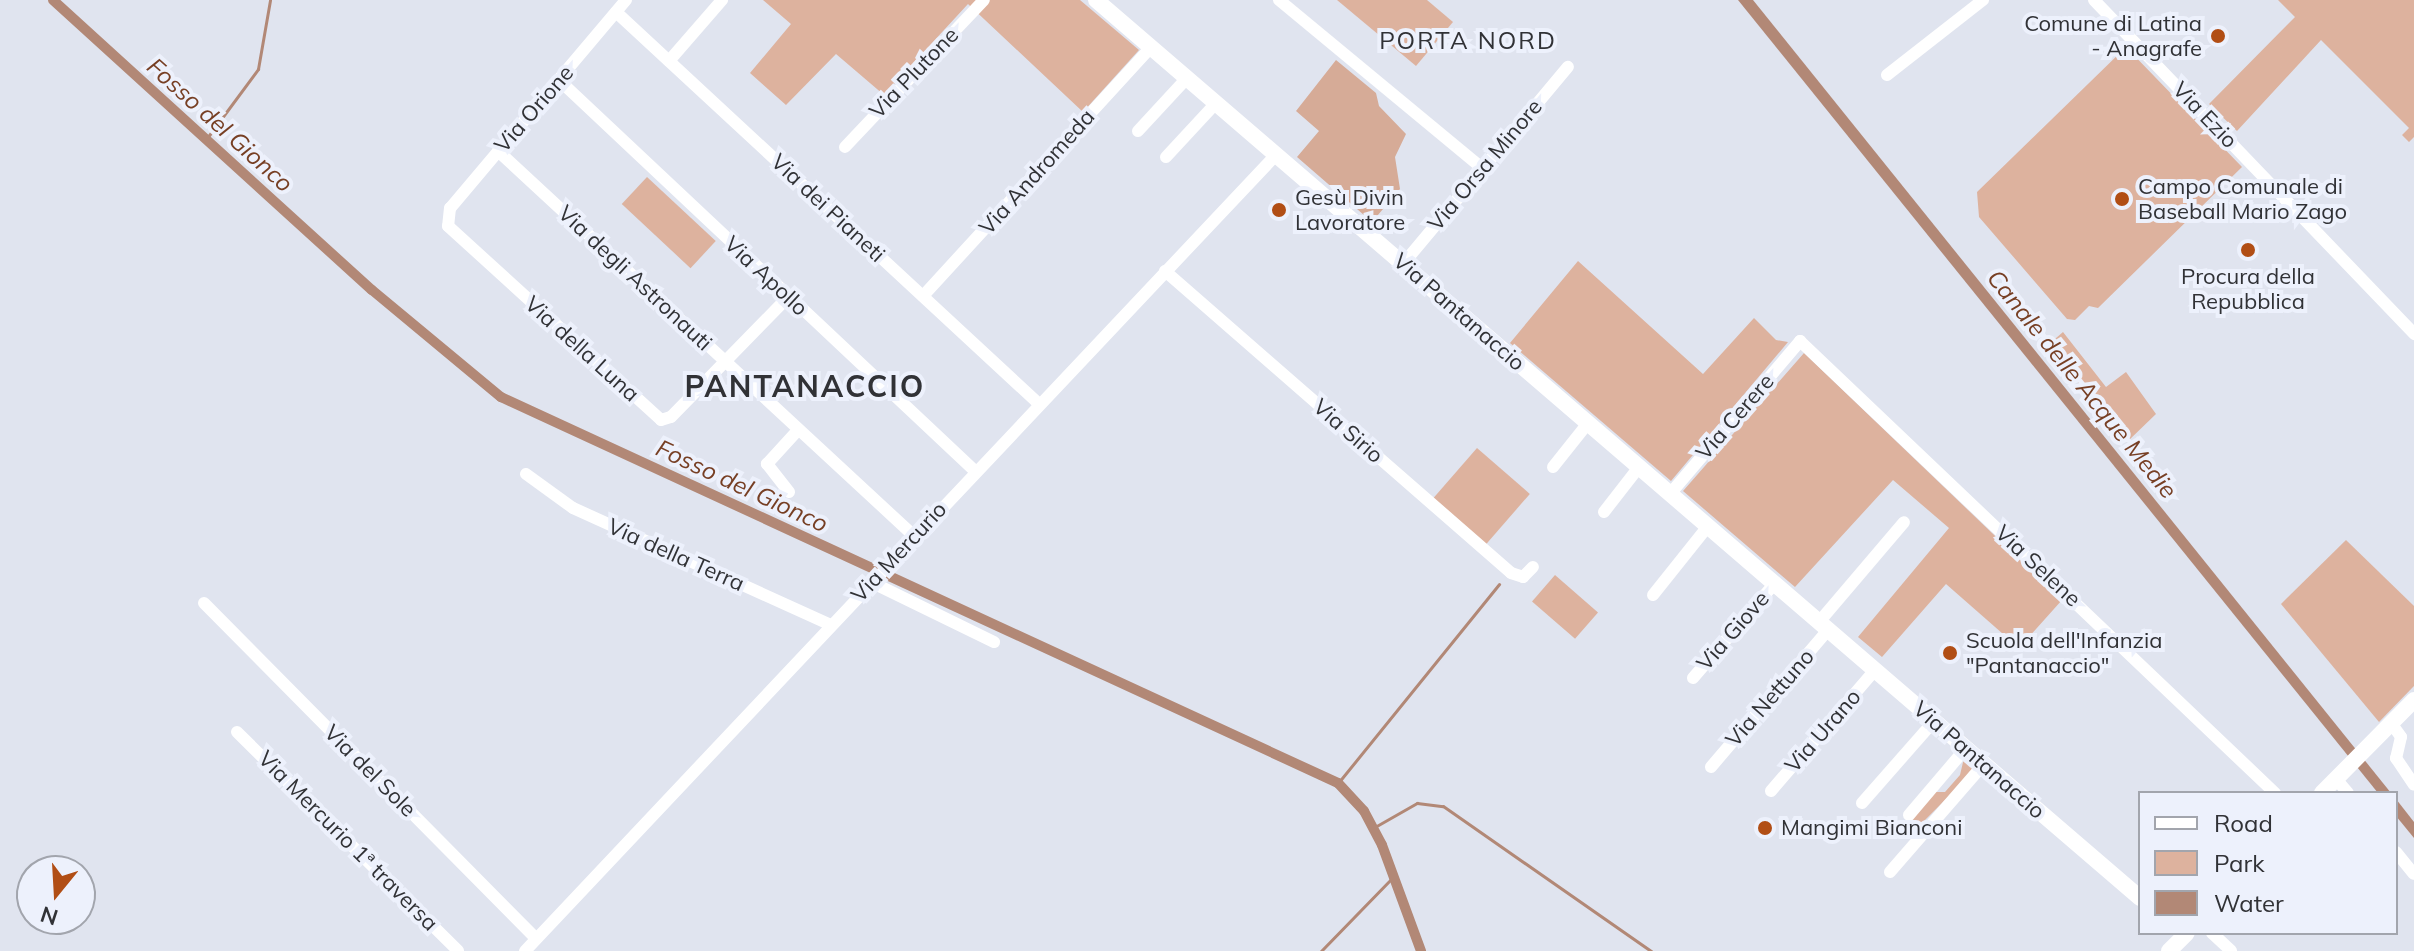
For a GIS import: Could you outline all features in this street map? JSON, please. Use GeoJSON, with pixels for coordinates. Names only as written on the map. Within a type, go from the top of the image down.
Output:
{"type":"FeatureCollection","features":[{"type":"Feature","properties":{"kind":"street","name":"Via Orione"},"geometry":{"type":"LineString","coordinates":[[446,220],[450,208],[626,0]]}},
{"type":"Feature","properties":{"kind":"street"},"geometry":{"type":"LineString","coordinates":[[669,61],[722,0]]}},
{"type":"Feature","properties":{"kind":"street","name":"Via Plutone"},"geometry":{"type":"LineString","coordinates":[[845,147],[984,0]]}},
{"type":"Feature","properties":{"kind":"street","name":"Via Pantanaccio"},"geometry":{"type":"LineString","coordinates":[[1096,0],[2138,896]]}},
{"type":"Feature","properties":{"kind":"street"},"geometry":{"type":"LineString","coordinates":[[1279,0],[1482,168]]}},
{"type":"Feature","properties":{"kind":"street"},"geometry":{"type":"LineString","coordinates":[[1887,75],[1983,0]]}},
{"type":"Feature","properties":{"kind":"street","name":"Via Ezio"},"geometry":{"type":"LineString","coordinates":[[2102,3],[2414,334]]}},
{"type":"Feature","properties":{"kind":"street","name":"Via dei Pianeti"},"geometry":{"type":"LineString","coordinates":[[616,12],[1039,404]]}},
{"type":"Feature","properties":{"kind":"street","name":"Via Andromeda"},"geometry":{"type":"LineString","coordinates":[[923,296],[1151,47]]}},
{"type":"Feature","properties":{"kind":"street","name":"Via Orsa Minore"},"geometry":{"type":"LineString","coordinates":[[1403,264],[1568,67]]}},
{"type":"Feature","properties":{"kind":"street"},"geometry":{"type":"LineString","coordinates":[[1138,131],[1187,78]]}},
{"type":"Feature","properties":{"kind":"street","name":"Via Apollo"},"geometry":{"type":"LineString","coordinates":[[559,80],[975,471]]}},
{"type":"Feature","properties":{"kind":"street"},"geometry":{"type":"LineString","coordinates":[[1166,157],[1216,103]]}},
{"type":"Feature","properties":{"kind":"street","name":"Via degli Astronauti"},"geometry":{"type":"LineString","coordinates":[[498,151],[913,535]]}},
{"type":"Feature","properties":{"kind":"street","name":"Via Mercurio"},"geometry":{"type":"LineString","coordinates":[[525,951],[913,535],[1276,155]]}},
{"type":"Feature","properties":{"kind":"street","name":"Via della Luna"},"geometry":{"type":"LineString","coordinates":[[446,220],[658,419],[671,417],[788,297]]}},
{"type":"Feature","properties":{"kind":"street","name":"Via Sirio"},"geometry":{"type":"LineString","coordinates":[[1165,271],[1513,575],[1523,577],[1533,567]]}},
{"type":"Feature","properties":{"kind":"street","name":"Via Cerere"},"geometry":{"type":"LineString","coordinates":[[1670,494],[1800,341]]}},
{"type":"Feature","properties":{"kind":"street","name":"Via Selene"},"geometry":{"type":"LineString","coordinates":[[1800,341],[2273,791]]}},
{"type":"Feature","properties":{"kind":"street"},"geometry":{"type":"LineString","coordinates":[[1553,467],[1588,423]]}},
{"type":"Feature","properties":{"kind":"street"},"geometry":{"type":"LineString","coordinates":[[789,492],[767,464],[798,430]]}},
{"type":"Feature","properties":{"kind":"street"},"geometry":{"type":"LineString","coordinates":[[1604,512],[1639,467]]}},
{"type":"Feature","properties":{"kind":"street","name":"Via della Terra"},"geometry":{"type":"LineString","coordinates":[[526,474],[573,508],[831,625]]}},
{"type":"Feature","properties":{"kind":"street"},"geometry":{"type":"LineString","coordinates":[[1824,626],[1904,522]]}},
{"type":"Feature","properties":{"kind":"street"},"geometry":{"type":"LineString","coordinates":[[1653,595],[1708,526]]}},
{"type":"Feature","properties":{"kind":"street"},"geometry":{"type":"LineString","coordinates":[[874,580],[994,642]]}},
{"type":"Feature","properties":{"kind":"street","name":"Via Giove"},"geometry":{"type":"LineString","coordinates":[[1693,678],[1774,584]]}},
{"type":"Feature","properties":{"kind":"street","name":"Via del Sole"},"geometry":{"type":"LineString","coordinates":[[204,603],[536,939]]}},
{"type":"Feature","properties":{"kind":"street","name":"Via Nettuno"},"geometry":{"type":"LineString","coordinates":[[1711,767],[1824,626]]}},
{"type":"Feature","properties":{"kind":"street","name":"Via Urano"},"geometry":{"type":"LineString","coordinates":[[1771,791],[1875,670]]}},
{"type":"Feature","properties":{"kind":"street"},"geometry":{"type":"LineString","coordinates":[[2324,791],[2412,706]]}},
{"type":"Feature","properties":{"kind":"street"},"geometry":{"type":"LineString","coordinates":[[1862,803],[1934,721]]}},
{"type":"Feature","properties":{"kind":"street"},"geometry":{"type":"LineString","coordinates":[[2391,723],[2401,734],[2396,758],[2414,785]]}},
{"type":"Feature","properties":{"kind":"street","name":"Via Mercurio 1ª traversa"},"geometry":{"type":"LineString","coordinates":[[237,732],[458,951]]}},
{"type":"Feature","properties":{"kind":"street"},"geometry":{"type":"LineString","coordinates":[[1909,815],[1966,748]]}},
{"type":"Feature","properties":{"kind":"street"},"geometry":{"type":"LineString","coordinates":[[1890,872],[1984,764]]}},
{"type":"Feature","properties":{"kind":"street"},"geometry":{"type":"LineString","coordinates":[[2339,776],[2347,791]]}},
{"type":"Feature","properties":{"kind":"street"},"geometry":{"type":"LineString","coordinates":[[1936,785],[1952,799]]}},
{"type":"Feature","properties":{"kind":"street"},"geometry":{"type":"LineString","coordinates":[[2398,854],[2414,874]]}},
{"type":"Feature","properties":{"kind":"street"},"geometry":{"type":"LineString","coordinates":[[2169,951],[2183,935]]}},
{"type":"Feature","properties":{"kind":"street"},"geometry":{"type":"LineString","coordinates":[[2214,935],[2231,951]]}},
{"type":"Feature","properties":{"kind":"green space"},"geometry":{"type":"Polygon","coordinates":[[[763,0],[1080,0],[1139,50],[1083,112],[968,4],[884,95],[836,54],[786,105],[750,73],[791,24],[763,0]]]}},
{"type":"Feature","properties":{"kind":"green space"},"geometry":{"type":"Polygon","coordinates":[[[1337,0],[1427,0],[1453,22],[1416,66],[1337,0]]]}},
{"type":"Feature","properties":{"kind":"green space"},"geometry":{"type":"Polygon","coordinates":[[[2278,0],[2414,0],[2414,137],[2409,142],[2402,135],[2409,128],[2321,40],[2237,131],[2209,104],[2295,17],[2278,0]]]}},
{"type":"Feature","properties":{"kind":"green space","name":"Campo Comunale di Baseball Mario Zago"},"geometry":{"type":"Polygon","coordinates":[[[2126,47],[2242,167],[2098,308],[2089,306],[2075,320],[2067,319],[1979,217],[1977,192],[2126,47]]]}},
{"type":"Feature","properties":{"kind":"green space"},"geometry":{"type":"Polygon","coordinates":[[[647,177],[716,241],[691,268],[622,204],[647,177]]]}},
{"type":"Feature","properties":{"kind":"green space"},"geometry":{"type":"Polygon","coordinates":[[[1578,261],[1703,374],[1754,318],[1776,340],[1788,342],[1671,481],[1510,343],[1578,261]]]}},
{"type":"Feature","properties":{"kind":"green space"},"geometry":{"type":"Polygon","coordinates":[[[2063,332],[2106,387],[2126,372],[2156,414],[2127,442],[2048,345],[2063,332]]]}},
{"type":"Feature","properties":{"kind":"green space"},"geometry":{"type":"Polygon","coordinates":[[[1804,353],[2062,600],[2019,648],[1946,584],[1882,657],[1858,637],[1949,528],[1893,480],[1795,587],[1683,491],[1804,353]]]}},
{"type":"Feature","properties":{"kind":"green space"},"geometry":{"type":"Polygon","coordinates":[[[1477,448],[1530,494],[1485,546],[1432,500],[1477,448]]]}},
{"type":"Feature","properties":{"kind":"green space"},"geometry":{"type":"Polygon","coordinates":[[[2346,540],[2414,606],[2414,686],[2379,722],[2281,604],[2346,540]]]}},
{"type":"Feature","properties":{"kind":"green space"},"geometry":{"type":"Polygon","coordinates":[[[1555,575],[1598,612],[1575,639],[1532,601],[1555,575]]]}},
{"type":"Feature","properties":{"kind":"green space"},"geometry":{"type":"Polygon","coordinates":[[[1964,758],[1977,768],[1920,825],[1911,818],[1934,792],[1945,792],[1960,775],[1964,758]]]}},
{"type":"Feature","properties":{"kind":"shaded area"},"geometry":{"type":"Polygon","coordinates":[[[1336,60],[1376,93],[1379,106],[1406,134],[1395,157],[1400,189],[1372,222],[1297,157],[1319,131],[1296,111],[1336,60]]]}},
{"type":"Feature","properties":{"kind":"water"},"geometry":{"type":"Polygon","coordinates":[[[1738,0],[1753,0],[2389,791],[2376,791],[1738,0]]]}},
{"type":"Feature","properties":{"kind":"water"},"geometry":{"type":"Polygon","coordinates":[[[2398,802],[2414,822],[2414,838],[2398,818],[2398,802]]]}},
{"type":"Feature","properties":{"kind":"waterway","name":"Fosso del Gionco"},"geometry":{"type":"LineString","coordinates":[[53,0],[372,290],[501,397],[1338,783],[1364,811],[1382,845],[1421,951]]}},
{"type":"Feature","properties":{"kind":"waterway"},"geometry":{"type":"LineString","coordinates":[[207,138],[258,69],[270,0]]}},
{"type":"Feature","properties":{"kind":"waterway"},"geometry":{"type":"LineString","coordinates":[[1338,783],[1499,584]]}},
{"type":"Feature","properties":{"kind":"waterway"},"geometry":{"type":"LineString","coordinates":[[1373,828],[1417,803],[1443,806],[1651,951]]}},
{"type":"Feature","properties":{"kind":"waterway"},"geometry":{"type":"LineString","coordinates":[[1321,951],[1394,876]]}},
{"type":"Feature","properties":{"kind":"place","name":"Comune di Latina - Anagrafe"},"geometry":{"type":"Point","coordinates":[2218,36]}},
{"type":"Feature","properties":{"kind":"place","name":"Campo Comunale di Baseball Mario Zago"},"geometry":{"type":"Point","coordinates":[2122,199]}},
{"type":"Feature","properties":{"kind":"place","name":"Gesù Divin Lavoratore"},"geometry":{"type":"Point","coordinates":[1279,210]}},
{"type":"Feature","properties":{"kind":"place","name":"Procura della Repubblica"},"geometry":{"type":"Point","coordinates":[2248,250]}},
{"type":"Feature","properties":{"kind":"place","name":"Scuola dell'Infanzia \"Pantanaccio\""},"geometry":{"type":"Point","coordinates":[1950,653]}},
{"type":"Feature","properties":{"kind":"place","name":"Mangimi Bianconi"},"geometry":{"type":"Point","coordinates":[1765,828]}},
{"type":"Feature","properties":{"kind":"district","name":"PORTA NORD"},"geometry":{"type":"Point","coordinates":[1468,41]}},
{"type":"Feature","properties":{"kind":"district","name":"PANTANACCIO"},"geometry":{"type":"Point","coordinates":[805,386]}},
{"type":"Feature","properties":{"kind":"water label","name":"Canale delle Acque Medie"},"geometry":{"type":"Point","coordinates":[2082,384]}}]}
